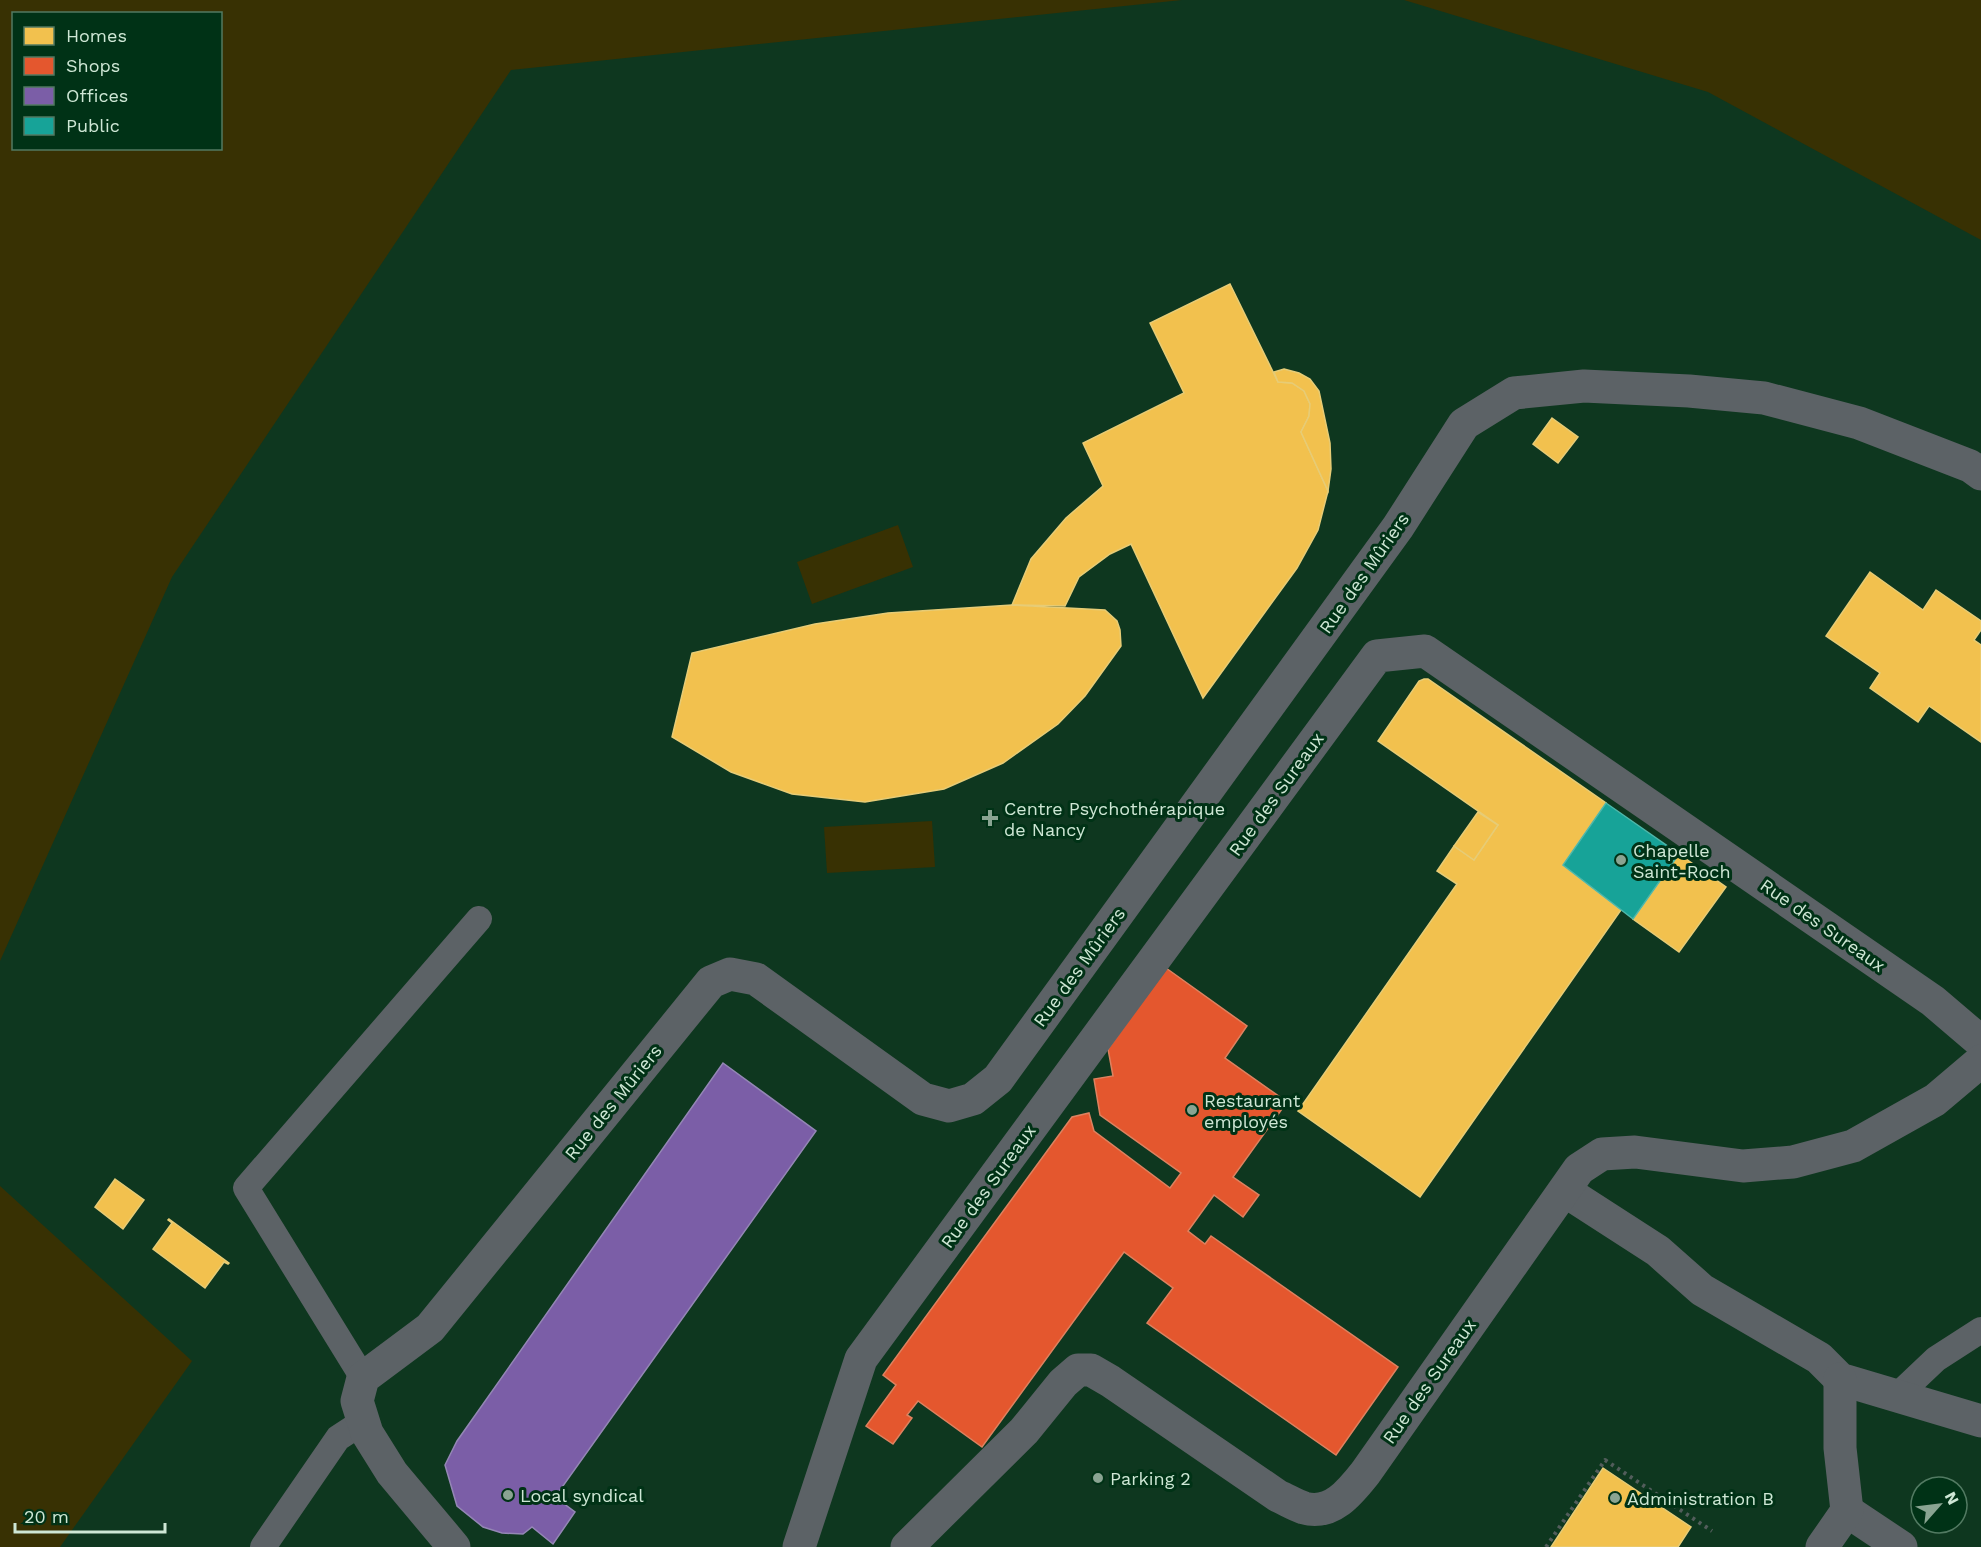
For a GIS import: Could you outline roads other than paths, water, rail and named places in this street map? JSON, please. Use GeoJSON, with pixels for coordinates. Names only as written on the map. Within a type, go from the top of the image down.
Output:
{"type":"FeatureCollection","features":[{"type":"Feature","properties":{"kind":"street","name":"Rue des Mûriers"},"geometry":{"type":"LineString","coordinates":[[363,1378],[430,1328],[711,982],[730,974],[756,979],[923,1099],[949,1106],[974,1099],[998,1079],[1398,527],[1464,424],[1514,393],[1584,386],[1764,398],[1859,423],[1970,466],[1981,474]]}},
{"type":"Feature","properties":{"kind":"street","name":"Rue des Sureaux"},"geometry":{"type":"LineString","coordinates":[[799,1547],[861,1359],[1377,656],[1425,651],[1933,1001],[1981,1042]]}},
{"type":"Feature","properties":{"kind":"street"},"geometry":{"type":"LineString","coordinates":[[1981,1061],[1935,1100],[1853,1146],[1793,1162],[1743,1166],[1635,1152],[1602,1154],[1579,1169],[1565,1191],[1658,1251],[1702,1290],[1819,1358],[1840,1379],[1981,1421]]}},
{"type":"Feature","properties":{"kind":"street","name":"Rue des Sureaux"},"geometry":{"type":"LineString","coordinates":[[907,1547],[1024,1431],[1063,1383],[1078,1370],[1091,1370],[1110,1381],[1278,1496],[1306,1508],[1325,1509],[1347,1496],[1366,1472],[1565,1191]]}},
{"type":"Feature","properties":{"kind":"street"},"geometry":{"type":"LineString","coordinates":[[363,1378],[357,1401],[368,1433],[392,1473],[454,1547]]}},
{"type":"Feature","properties":{"kind":"street"},"geometry":{"type":"LineString","coordinates":[[1822,1547],[1847,1511],[1840,1448],[1840,1379]]}},
{"type":"Feature","properties":{"kind":"street"},"geometry":{"type":"LineString","coordinates":[[1847,1511],[1900,1547]]}},
{"type":"Feature","properties":{"kind":"lane"},"geometry":{"type":"LineString","coordinates":[[363,1378],[246,1188],[479,919]]}},
{"type":"Feature","properties":{"kind":"lane"},"geometry":{"type":"LineString","coordinates":[[1898,1395],[1936,1359],[1981,1330]]}},
{"type":"Feature","properties":{"kind":"lane"},"geometry":{"type":"LineString","coordinates":[[263,1547],[338,1438],[364,1421]]}},
{"type":"Feature","properties":{"kind":"place","name":"Centre Psychothérapique de Nancy"},"geometry":{"type":"Point","coordinates":[990,818]}},
{"type":"Feature","properties":{"kind":"place","name":"Chapelle Saint-Roch"},"geometry":{"type":"Point","coordinates":[1621,860]}},
{"type":"Feature","properties":{"kind":"place","name":"Restaurant employés"},"geometry":{"type":"Point","coordinates":[1192,1110]}},
{"type":"Feature","properties":{"kind":"place","name":"Parking 2"},"geometry":{"type":"Point","coordinates":[1098,1478]}},
{"type":"Feature","properties":{"kind":"place","name":"Local syndical"},"geometry":{"type":"Point","coordinates":[508,1495]}},
{"type":"Feature","properties":{"kind":"place","name":"Administration B"},"geometry":{"type":"Point","coordinates":[1615,1498]}}]}
